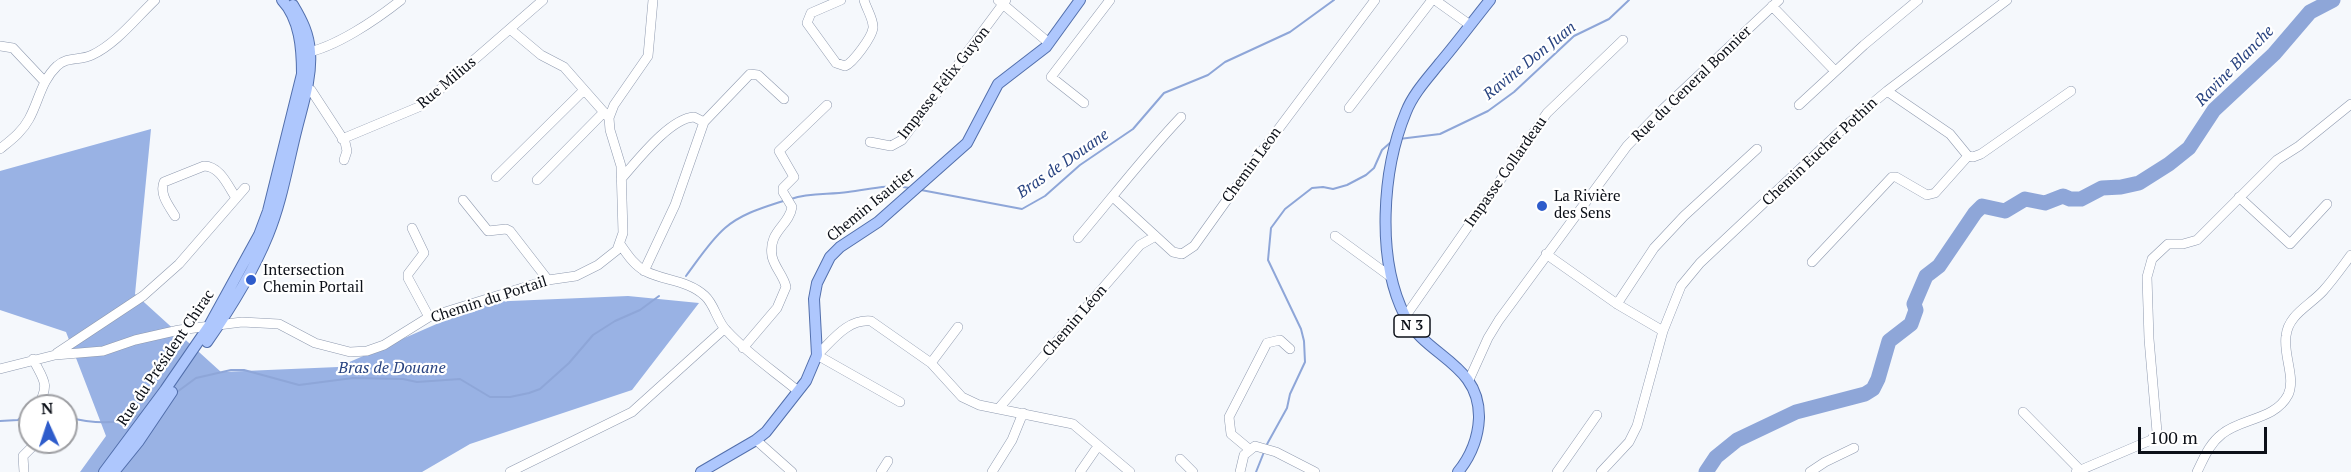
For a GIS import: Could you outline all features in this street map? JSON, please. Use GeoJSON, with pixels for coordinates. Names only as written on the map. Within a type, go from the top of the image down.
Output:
{"type":"FeatureCollection","features":[{"type":"Feature","properties":{"kind":"main road"},"geometry":{"type":"LineString","coordinates":[[282,0],[288,6],[306,52]]}},
{"type":"Feature","properties":{"kind":"main road"},"geometry":{"type":"LineString","coordinates":[[289,0],[304,23],[306,52]]}},
{"type":"Feature","properties":{"kind":"main road","name":"Chemin Isautier"},"geometry":{"type":"LineString","coordinates":[[701,472],[766,432],[811,374],[817,356],[814,299],[823,270],[830,257],[840,247],[878,222],[967,143],[998,84],[1049,43],[1080,0]]}},
{"type":"Feature","properties":{"kind":"main road","name":"N 3"},"geometry":{"type":"LineString","coordinates":[[1458,472],[1474,446],[1479,408],[1476,393],[1469,380],[1415,330],[1405,317],[1391,277],[1386,211],[1394,152],[1407,110],[1417,92],[1490,0]]}},
{"type":"Feature","properties":{"kind":"main road","name":"Rue du Président Chirac"},"geometry":{"type":"LineString","coordinates":[[104,472],[170,388],[213,326],[268,236],[285,179],[303,87],[306,52]]}},
{"type":"Feature","properties":{"kind":"main road","name":"Rue du Président Chirac"},"geometry":{"type":"LineString","coordinates":[[114,472],[164,405],[170,388]]}},
{"type":"Feature","properties":{"kind":"street"},"geometry":{"type":"LineString","coordinates":[[0,149],[22,130],[45,82],[63,61],[88,57],[100,50],[155,0]]}},
{"type":"Feature","properties":{"kind":"street"},"geometry":{"type":"LineString","coordinates":[[306,52],[370,23],[400,0]]}},
{"type":"Feature","properties":{"kind":"street","name":"Rue Milius"},"geometry":{"type":"LineString","coordinates":[[342,139],[421,106],[543,0]]}},
{"type":"Feature","properties":{"kind":"street"},"geometry":{"type":"LineString","coordinates":[[537,180],[606,115],[648,56],[653,0]]}},
{"type":"Feature","properties":{"kind":"street"},"geometry":{"type":"LineString","coordinates":[[841,0],[811,13],[807,20],[808,26],[836,63],[845,66],[851,64],[873,30],[873,22],[864,0]]}},
{"type":"Feature","properties":{"kind":"street"},"geometry":{"type":"LineString","coordinates":[[1084,103],[1052,77],[1110,0]]}},
{"type":"Feature","properties":{"kind":"street","name":"Chemin Leon"},"geometry":{"type":"LineString","coordinates":[[1113,197],[1173,252],[1182,254],[1194,246],[1375,0]]}},
{"type":"Feature","properties":{"kind":"street"},"geometry":{"type":"LineString","coordinates":[[1349,108],[1433,0],[1470,26]]}},
{"type":"Feature","properties":{"kind":"street"},"geometry":{"type":"LineString","coordinates":[[1799,105],[1918,0]]}},
{"type":"Feature","properties":{"kind":"street","name":"Chemin Eucher Pothin"},"geometry":{"type":"LineString","coordinates":[[1601,472],[1629,442],[1637,426],[1663,331],[1682,286],[1700,263],[1850,122],[2007,0]]}},
{"type":"Feature","properties":{"kind":"street"},"geometry":{"type":"LineString","coordinates":[[1002,2],[1049,43]]}},
{"type":"Feature","properties":{"kind":"street","name":"Impasse Félix Guyon"},"geometry":{"type":"LineString","coordinates":[[870,142],[891,146],[902,140],[1002,2]]}},
{"type":"Feature","properties":{"kind":"street"},"geometry":{"type":"LineString","coordinates":[[1776,3],[1835,71]]}},
{"type":"Feature","properties":{"kind":"street","name":"Rue du General Bonnier"},"geometry":{"type":"LineString","coordinates":[[1469,380],[1488,338],[1546,254],[1627,146],[1776,3]]}},
{"type":"Feature","properties":{"kind":"street"},"geometry":{"type":"LineString","coordinates":[[510,29],[541,55],[564,67],[606,115],[621,166],[623,233],[620,244],[634,263],[644,271],[660,278],[673,279],[706,296],[724,329],[743,348],[798,391]]}},
{"type":"Feature","properties":{"kind":"street","name":"Impasse Collardeau"},"geometry":{"type":"LineString","coordinates":[[1405,317],[1547,113],[1623,40]]}},
{"type":"Feature","properties":{"kind":"street"},"geometry":{"type":"LineString","coordinates":[[0,46],[13,48],[45,82]]}},
{"type":"Feature","properties":{"kind":"street"},"geometry":{"type":"LineString","coordinates":[[644,271],[675,205],[704,122],[750,74],[758,75],[784,99]]}},
{"type":"Feature","properties":{"kind":"street"},"geometry":{"type":"LineString","coordinates":[[303,87],[311,90],[342,139],[346,152],[344,159]]}},
{"type":"Feature","properties":{"kind":"street"},"geometry":{"type":"LineString","coordinates":[[496,177],[584,90]]}},
{"type":"Feature","properties":{"kind":"street"},"geometry":{"type":"LineString","coordinates":[[1887,91],[1950,134],[1968,156]]}},
{"type":"Feature","properties":{"kind":"street"},"geometry":{"type":"LineString","coordinates":[[1812,262],[1892,177],[1896,177],[1927,195],[1935,193],[1968,156],[1981,154],[2071,91]]}},
{"type":"Feature","properties":{"kind":"street"},"geometry":{"type":"LineString","coordinates":[[2023,412],[2078,471],[2155,437],[2157,424],[2154,413],[2146,295],[2149,266],[2157,253],[2168,244],[2183,244],[2197,240],[2277,160],[2299,146],[2351,104]]}},
{"type":"Feature","properties":{"kind":"street"},"geometry":{"type":"LineString","coordinates":[[743,348],[777,308],[785,291],[786,283],[773,260],[771,249],[777,231],[792,212],[783,188],[794,177],[779,151],[826,105]]}},
{"type":"Feature","properties":{"kind":"street"},"geometry":{"type":"LineString","coordinates":[[621,179],[681,120],[694,117],[704,122]]}},
{"type":"Feature","properties":{"kind":"street"},"geometry":{"type":"LineString","coordinates":[[1078,238],[1146,153],[1181,117]]}},
{"type":"Feature","properties":{"kind":"street"},"geometry":{"type":"LineString","coordinates":[[1617,304],[1654,248],[1684,216],[1757,149]]}},
{"type":"Feature","properties":{"kind":"street"},"geometry":{"type":"LineString","coordinates":[[175,216],[163,194],[164,183],[204,166],[211,166],[217,170],[236,198]]}},
{"type":"Feature","properties":{"kind":"street"},"geometry":{"type":"LineString","coordinates":[[55,355],[144,296],[179,264],[245,188]]}},
{"type":"Feature","properties":{"kind":"street"},"geometry":{"type":"LineString","coordinates":[[2239,197],[2290,244],[2326,204]]}},
{"type":"Feature","properties":{"kind":"street"},"geometry":{"type":"LineString","coordinates":[[463,200],[488,231],[510,231],[548,280]]}},
{"type":"Feature","properties":{"kind":"street"},"geometry":{"type":"LineString","coordinates":[[412,228],[424,253],[408,274],[408,278],[429,317]]}},
{"type":"Feature","properties":{"kind":"street"},"geometry":{"type":"LineString","coordinates":[[1335,236],[1391,277]]}},
{"type":"Feature","properties":{"kind":"street","name":"Chemin Léon"},"geometry":{"type":"LineString","coordinates":[[999,408],[1140,245],[1154,237]]}},
{"type":"Feature","properties":{"kind":"street","name":"Chemin du Portail"},"geometry":{"type":"LineString","coordinates":[[0,369],[33,359],[103,351],[135,340],[242,322],[279,324],[315,343],[350,352],[367,351],[384,345],[429,317],[548,280],[576,276],[598,265],[620,244]]}},
{"type":"Feature","properties":{"kind":"street"},"geometry":{"type":"LineString","coordinates":[[1546,254],[1617,304],[1663,331]]}},
{"type":"Feature","properties":{"kind":"street"},"geometry":{"type":"LineString","coordinates":[[2197,472],[2210,446],[2222,433],[2239,423],[2273,411],[2288,396],[2291,386],[2286,336],[2290,321],[2325,289],[2351,255]]}},
{"type":"Feature","properties":{"kind":"street"},"geometry":{"type":"LineString","coordinates":[[900,402],[817,356],[851,324],[860,320],[871,321],[931,363],[962,397],[979,405],[1073,424],[1130,472]]}},
{"type":"Feature","properties":{"kind":"street"},"geometry":{"type":"LineString","coordinates":[[931,363],[958,327]]}},
{"type":"Feature","properties":{"kind":"street"},"geometry":{"type":"LineString","coordinates":[[510,472],[632,412],[724,329]]}},
{"type":"Feature","properties":{"kind":"street"},"geometry":{"type":"LineString","coordinates":[[1249,449],[1231,434],[1229,417],[1267,343],[1280,340],[1290,349]]}},
{"type":"Feature","properties":{"kind":"street"},"geometry":{"type":"LineString","coordinates":[[33,359],[45,384],[45,394]]}},
{"type":"Feature","properties":{"kind":"street"},"geometry":{"type":"LineString","coordinates":[[992,472],[1012,440],[1023,413]]}},
{"type":"Feature","properties":{"kind":"street"},"geometry":{"type":"LineString","coordinates":[[1557,472],[1597,414]]}},
{"type":"Feature","properties":{"kind":"street"},"geometry":{"type":"LineString","coordinates":[[756,440],[792,472]]}},
{"type":"Feature","properties":{"kind":"street"},"geometry":{"type":"LineString","coordinates":[[1080,472],[1098,446]]}},
{"type":"Feature","properties":{"kind":"street"},"geometry":{"type":"LineString","coordinates":[[1240,472],[1244,455],[1255,446],[1276,452],[1315,472]]}},
{"type":"Feature","properties":{"kind":"street"},"geometry":{"type":"LineString","coordinates":[[1810,472],[1854,448]]}},
{"type":"Feature","properties":{"kind":"street"},"geometry":{"type":"LineString","coordinates":[[24,472],[23,456],[25,454]]}},
{"type":"Feature","properties":{"kind":"street"},"geometry":{"type":"LineString","coordinates":[[1180,459],[1193,472]]}},
{"type":"Feature","properties":{"kind":"street"},"geometry":{"type":"LineString","coordinates":[[881,472],[888,461]]}},
{"type":"Feature","properties":{"kind":"shaded area"},"geometry":{"type":"Polygon","coordinates":[[[151,129],[135,294],[221,372],[338,367],[487,302],[628,296],[699,303],[632,390],[470,444],[422,472],[80,472],[106,436],[66,332],[0,310],[0,171],[151,129]]]}},
{"type":"Feature","properties":{"kind":"waterway","name":"Bras de Douane"},"geometry":{"type":"LineString","coordinates":[[921,190],[1022,209],[1045,196],[1080,165],[1133,129],[1164,93],[1208,75],[1225,62],[1290,32],[1334,0]]}},
{"type":"Feature","properties":{"kind":"waterway","name":"Ravine Don Juan"},"geometry":{"type":"LineString","coordinates":[[1399,139],[1440,134],[1488,111],[1514,92],[1574,36],[1609,19],[1629,0]]}},
{"type":"Feature","properties":{"kind":"waterway","name":"Ravine Blanche"},"geometry":{"type":"LineString","coordinates":[[1706,472],[1716,457],[1737,440],[1796,412],[1865,394],[1873,389],[1889,341],[1911,324],[1916,310],[1914,304],[1926,276],[1939,266],[1982,206],[2005,211],[2025,199],[2045,203],[2063,196],[2070,199],[2081,199],[2102,188],[2139,183],[2189,148],[2214,110],[2274,54],[2310,12],[2333,0]]}},
{"type":"Feature","properties":{"kind":"waterway","name":"Ravine Don Juan"},"geometry":{"type":"LineString","coordinates":[[1266,446],[1287,408],[1290,394],[1305,362],[1301,329],[1268,260],[1271,228],[1285,209],[1312,188],[1333,189],[1366,175],[1374,168],[1382,150],[1391,142]]}},
{"type":"Feature","properties":{"kind":"waterway","name":"Bras de Douane"},"geometry":{"type":"LineString","coordinates":[[791,199],[805,195],[886,187],[910,188]]}},
{"type":"Feature","properties":{"kind":"waterway","name":"Bras de Douane"},"geometry":{"type":"LineString","coordinates":[[686,276],[725,228],[754,211],[786,200]]}},
{"type":"Feature","properties":{"kind":"waterway","name":"Bras de Douane"},"geometry":{"type":"LineString","coordinates":[[177,392],[196,378],[231,370],[244,370],[299,385],[353,378],[403,379],[417,382],[460,379],[490,397],[510,397],[540,389],[569,363],[593,335],[615,321],[640,310],[659,296]]}},
{"type":"Feature","properties":{"kind":"waterway","name":"Bras de Douane"},"geometry":{"type":"LineString","coordinates":[[78,420],[114,422],[141,414]]}},
{"type":"Feature","properties":{"kind":"waterway","name":"Bras de Douane"},"geometry":{"type":"LineString","coordinates":[[0,421],[18,420]]}},
{"type":"Feature","properties":{"kind":"waterway","name":"Ravine Don Juan"},"geometry":{"type":"LineString","coordinates":[[1256,472],[1264,452]]}},
{"type":"Feature","properties":{"kind":"place","name":"La Rivière des Sens"},"geometry":{"type":"Point","coordinates":[1542,206]}},
{"type":"Feature","properties":{"kind":"place","name":"Intersection Chemin Portail"},"geometry":{"type":"Point","coordinates":[251,280]}}]}
